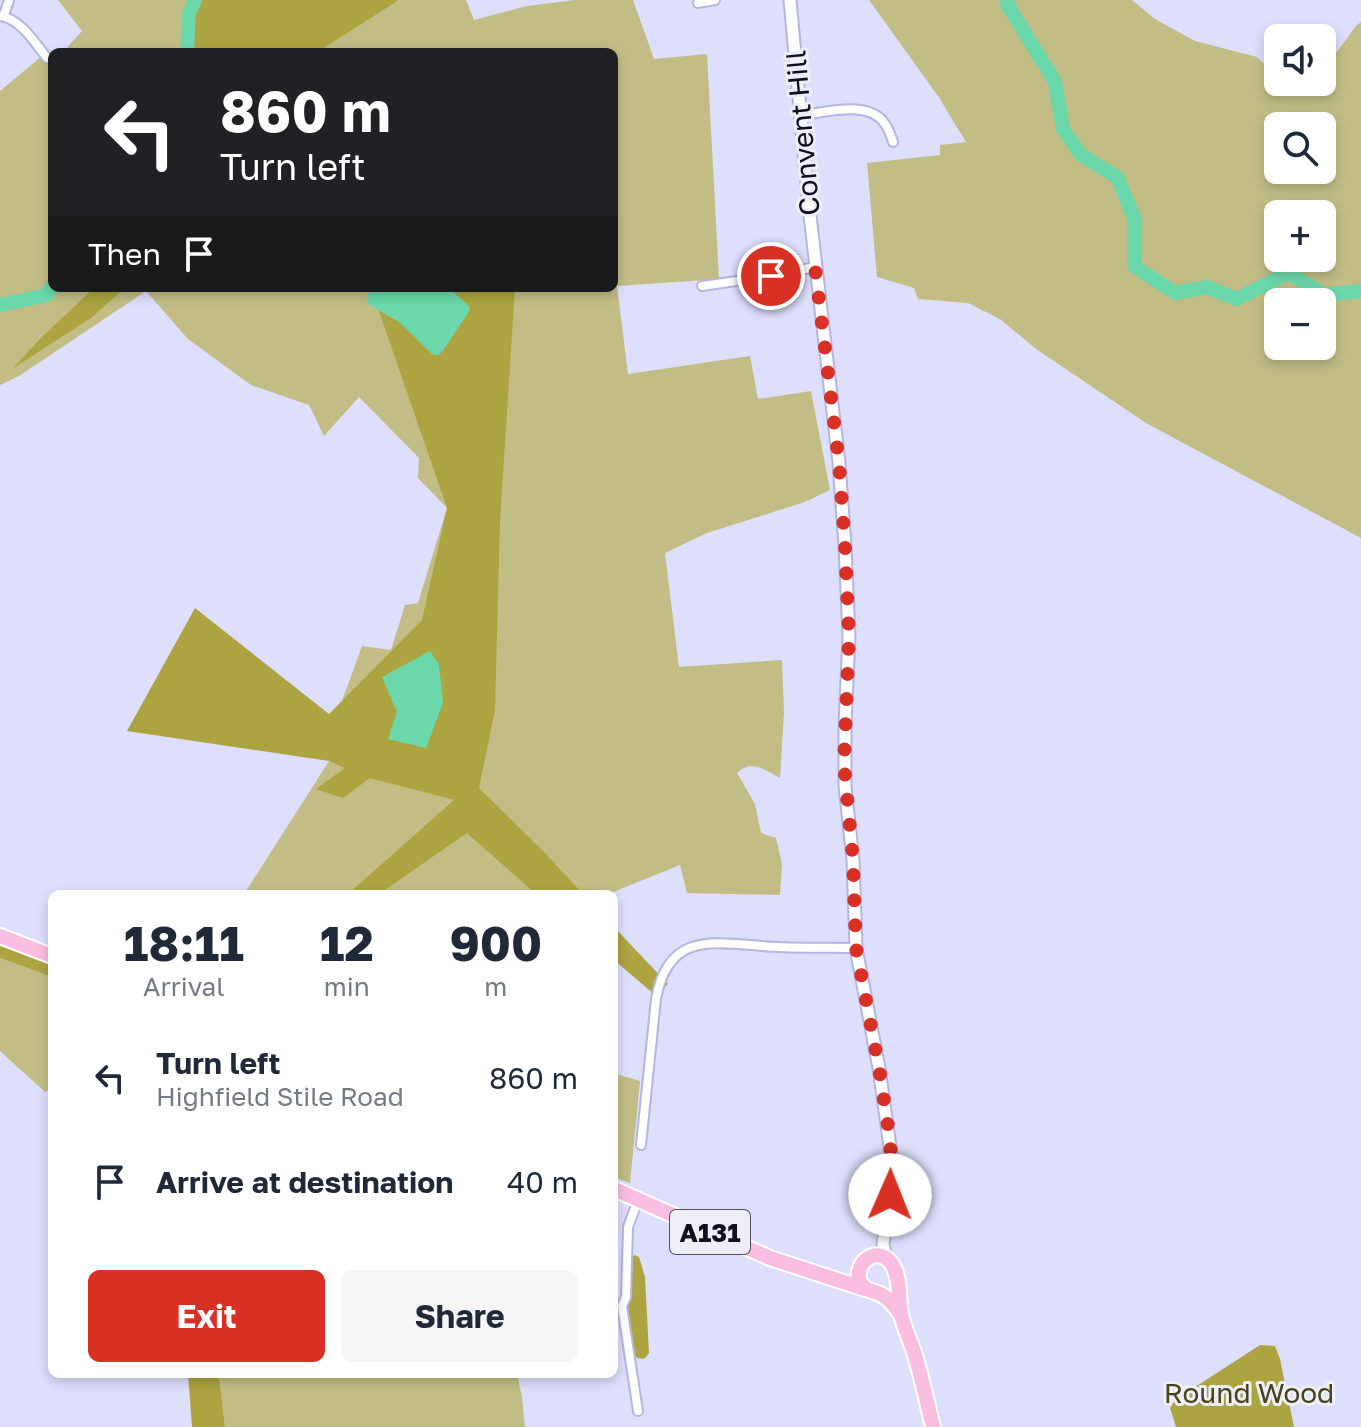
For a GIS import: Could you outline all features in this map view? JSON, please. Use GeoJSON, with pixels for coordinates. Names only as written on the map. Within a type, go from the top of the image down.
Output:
{"type":"FeatureCollection","features":[{"type":"Feature","properties":{"kind":"highway"},"geometry":{"type":"LineString","coordinates":[[0,936],[48,954]]}},
{"type":"Feature","properties":{"kind":"highway","name":"A131"},"geometry":{"type":"LineString","coordinates":[[618,1191],[770,1258],[886,1297],[901,1315]]}},
{"type":"Feature","properties":{"kind":"highway","name":"A131"},"geometry":{"type":"LineString","coordinates":[[809,1269],[844,1272],[871,1257],[886,1258],[895,1270],[901,1315],[933,1427]]}},
{"type":"Feature","properties":{"kind":"highway","name":"A131"},"geometry":{"type":"LineString","coordinates":[[862,1264],[859,1281],[872,1291]]}},
{"type":"Feature","properties":{"kind":"highway"},"geometry":{"type":"LineString","coordinates":[[872,1291],[889,1289],[896,1277]]}},
{"type":"Feature","properties":{"kind":"main road","name":"Convent Hill"},"geometry":{"type":"LineString","coordinates":[[790,0],[815,267],[839,463],[849,649],[844,764],[853,860],[856,948],[879,1068],[891,1154],[890,1195],[885,1224]]}},
{"type":"Feature","properties":{"kind":"main road"},"geometry":{"type":"LineString","coordinates":[[885,1224],[883,1244],[886,1258]]}},
{"type":"Feature","properties":{"kind":"main road"},"geometry":{"type":"LineString","coordinates":[[862,1264],[885,1224]]}},
{"type":"Feature","properties":{"kind":"street"},"geometry":{"type":"LineString","coordinates":[[9,0],[2,16],[14,21],[47,58]]}},
{"type":"Feature","properties":{"kind":"street"},"geometry":{"type":"LineString","coordinates":[[698,3],[715,0]]}},
{"type":"Feature","properties":{"kind":"street"},"geometry":{"type":"LineString","coordinates":[[801,115],[864,110],[885,123],[893,142]]}},
{"type":"Feature","properties":{"kind":"street"},"geometry":{"type":"LineString","coordinates":[[702,286],[815,267]]}},
{"type":"Feature","properties":{"kind":"street"},"geometry":{"type":"LineString","coordinates":[[641,1145],[656,999],[670,963],[693,946],[703,943],[856,948]]}},
{"type":"Feature","properties":{"kind":"street"},"geometry":{"type":"LineString","coordinates":[[638,1200],[628,1227],[626,1297],[622,1306],[638,1411]]}},
{"type":"Feature","properties":{"kind":"shaded area"},"geometry":{"type":"Polygon","coordinates":[[[58,0],[466,0],[474,20],[527,6],[575,0],[633,0],[654,59],[707,54],[719,279],[618,286],[618,48],[67,48],[82,31],[58,0]]]}},
{"type":"Feature","properties":{"kind":"shaded area"},"geometry":{"type":"Polygon","coordinates":[[[869,0],[1132,0],[1155,19],[1195,41],[1257,57],[1264,64],[1264,96],[1336,96],[1336,53],[1361,22],[1361,538],[1146,423],[1036,349],[1000,319],[968,303],[918,299],[914,288],[877,277],[867,163],[940,155],[940,145],[966,142],[938,96],[869,0]]]}},
{"type":"Feature","properties":{"kind":"shaded area"},"geometry":{"type":"Polygon","coordinates":[[[43,55],[48,59],[48,292],[145,292],[19,376],[0,385],[0,91],[43,55]]]}},
{"type":"Feature","properties":{"kind":"shaded area"},"geometry":{"type":"Polygon","coordinates":[[[147,292],[618,292],[628,374],[750,356],[758,399],[811,391],[830,490],[805,502],[707,533],[665,553],[679,667],[782,660],[784,712],[780,778],[753,766],[737,773],[755,804],[761,833],[776,838],[782,864],[780,895],[687,893],[680,865],[618,890],[247,890],[340,744],[329,715],[342,701],[362,646],[391,650],[405,605],[418,603],[447,508],[418,478],[419,458],[359,397],[324,436],[309,405],[251,385],[188,339],[147,292]]]}},
{"type":"Feature","properties":{"kind":"shaded area"},"geometry":{"type":"Polygon","coordinates":[[[369,292],[453,292],[470,310],[438,355],[432,354],[399,322],[368,304],[369,292]]]}},
{"type":"Feature","properties":{"kind":"shaded area"},"geometry":{"type":"Polygon","coordinates":[[[430,651],[439,665],[443,703],[426,748],[388,739],[397,712],[382,677],[430,651]]]}},
{"type":"Feature","properties":{"kind":"shaded area"},"geometry":{"type":"Polygon","coordinates":[[[0,958],[48,976],[48,1090],[45,1092],[0,1051],[0,958]]]}},
{"type":"Feature","properties":{"kind":"shaded area"},"geometry":{"type":"Polygon","coordinates":[[[618,1075],[640,1081],[630,1183],[618,1178],[618,1075]]]}},
{"type":"Feature","properties":{"kind":"shaded area"},"geometry":{"type":"Polygon","coordinates":[[[219,1378],[518,1378],[525,1427],[225,1427],[219,1378]]]}},
{"type":"Feature","properties":{"kind":"green space"},"geometry":{"type":"Polygon","coordinates":[[[195,0],[399,0],[323,48],[187,48],[189,14],[195,0]]]}},
{"type":"Feature","properties":{"kind":"green space"},"geometry":{"type":"Polygon","coordinates":[[[90,292],[120,292],[91,318],[12,369],[90,292]]]}},
{"type":"Feature","properties":{"kind":"green space"},"geometry":{"type":"Polygon","coordinates":[[[372,292],[515,292],[500,521],[495,710],[479,788],[579,890],[531,890],[467,833],[385,890],[353,890],[454,800],[370,778],[343,798],[316,789],[345,768],[329,761],[127,731],[195,608],[329,714],[422,620],[447,508],[372,292]]]}},
{"type":"Feature","properties":{"kind":"green space"},"geometry":{"type":"Polygon","coordinates":[[[618,931],[668,984],[655,995],[618,963],[618,931]]]}},
{"type":"Feature","properties":{"kind":"green space"},"geometry":{"type":"Polygon","coordinates":[[[0,944],[48,962],[48,976],[0,958],[0,944]]]}},
{"type":"Feature","properties":{"kind":"green space"},"geometry":{"type":"Polygon","coordinates":[[[635,1255],[639,1257],[645,1277],[649,1353],[644,1359],[637,1358],[632,1352],[626,1304],[630,1258],[635,1255]]]}},
{"type":"Feature","properties":{"kind":"green space","name":"Round Wood"},"geometry":{"type":"Polygon","coordinates":[[[1260,1345],[1275,1346],[1294,1427],[1176,1427],[1170,1408],[1175,1400],[1260,1345]]]}},
{"type":"Feature","properties":{"kind":"green space"},"geometry":{"type":"Polygon","coordinates":[[[188,1378],[219,1378],[225,1427],[192,1427],[188,1378]]]}},
{"type":"Feature","properties":{"kind":"waterway"},"geometry":{"type":"LineString","coordinates":[[187,48],[189,14],[195,0]]}},
{"type":"Feature","properties":{"kind":"waterway"},"geometry":{"type":"LineString","coordinates":[[1008,0],[1007,4],[1055,82],[1063,129],[1081,155],[1117,177],[1134,217],[1134,266],[1175,293],[1207,287],[1236,299],[1289,273],[1324,295],[1361,291]]}},
{"type":"Feature","properties":{"kind":"waterway"},"geometry":{"type":"LineString","coordinates":[[0,305],[47,295],[49,292]]}},
{"type":"Feature","properties":{"kind":"route"},"geometry":{"type":"LineString","coordinates":[[771,276],[815,267],[839,463],[845,546],[849,662],[844,764],[853,860],[856,948],[889,1133],[890,1195]]}}]}
